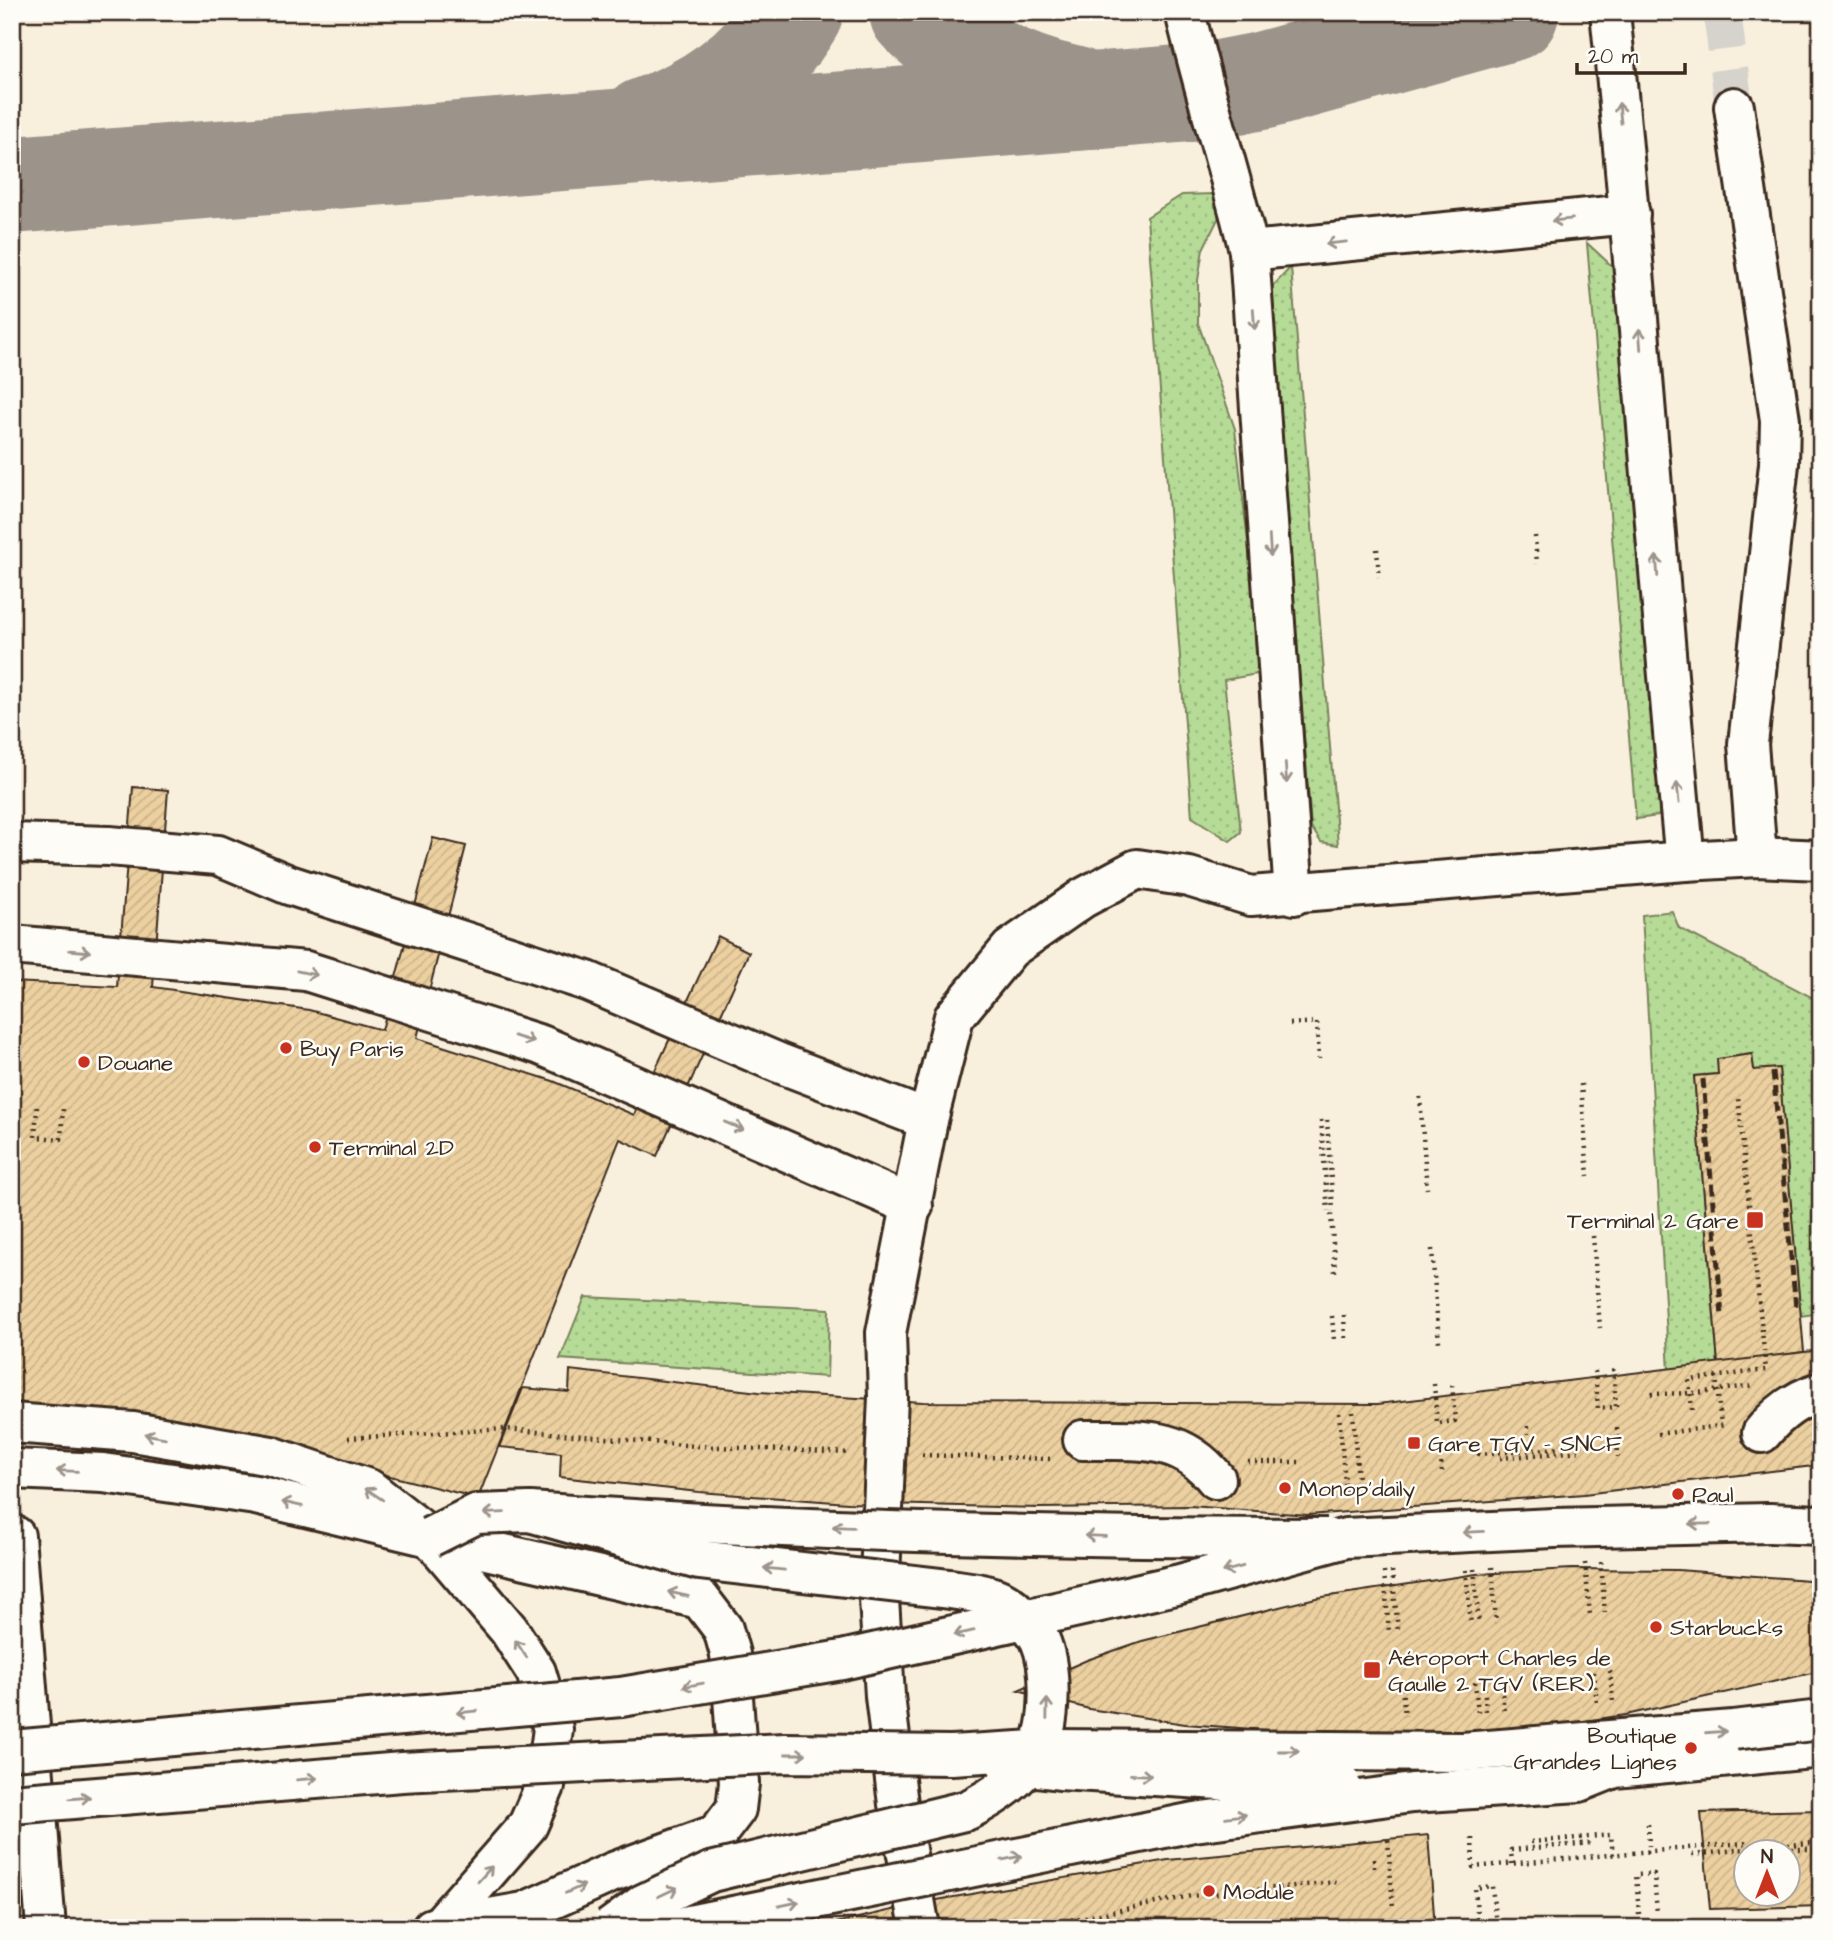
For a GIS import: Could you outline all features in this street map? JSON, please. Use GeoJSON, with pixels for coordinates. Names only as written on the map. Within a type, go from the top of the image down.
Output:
{"type":"FeatureCollection","features":[{"type":"Feature","properties":{"kind":"main road"},"geometry":{"type":"LineString","coordinates":[[1185,12],[1204,92],[1226,154],[1249,251],[1294,895]]}},
{"type":"Feature","properties":{"kind":"main road"},"geometry":{"type":"LineString","coordinates":[[1610,12],[1630,214],[1661,622],[1685,861]]}},
{"type":"Feature","properties":{"kind":"main road"},"geometry":{"type":"LineString","coordinates":[[1734,107],[1780,420],[1779,464],[1748,744],[1757,857]]}},
{"type":"Feature","properties":{"kind":"main road"},"geometry":{"type":"LineString","coordinates":[[1249,251],[1630,214]]}},
{"type":"Feature","properties":{"kind":"main road"},"geometry":{"type":"LineString","coordinates":[[12,844],[109,846],[218,855],[289,886],[587,981],[779,1063],[928,1121]]}},
{"type":"Feature","properties":{"kind":"main road"},"geometry":{"type":"LineString","coordinates":[[920,1928],[897,1791],[885,1696],[879,1599],[888,1397],[886,1333],[928,1121],[954,1017],[1010,949],[1083,898],[1137,869],[1189,877],[1251,896],[1294,895],[1685,861],[1757,857],[1821,860]]}},
{"type":"Feature","properties":{"kind":"main road"},"geometry":{"type":"LineString","coordinates":[[12,945],[306,971],[541,1045],[913,1206]]}},
{"type":"Feature","properties":{"kind":"main road"},"geometry":{"type":"LineString","coordinates":[[1762,1433],[1777,1415],[1807,1396],[1821,1392]]}},
{"type":"Feature","properties":{"kind":"main road"},"geometry":{"type":"LineString","coordinates":[[12,1423],[134,1432],[271,1456],[369,1489],[430,1537],[509,1630],[530,1662],[536,1672],[553,1729],[545,1786],[528,1825],[442,1927]]}},
{"type":"Feature","properties":{"kind":"main road"},"geometry":{"type":"LineString","coordinates":[[1073,1449],[1163,1443],[1186,1450],[1227,1470]]}},
{"type":"Feature","properties":{"kind":"main road"},"geometry":{"type":"LineString","coordinates":[[12,1469],[103,1473],[256,1495],[700,1599],[723,1629],[730,1654],[739,1783],[736,1809],[717,1834],[612,1872],[524,1912],[442,1927]]}},
{"type":"Feature","properties":{"kind":"main road"},"geometry":{"type":"LineString","coordinates":[[430,1537],[476,1514],[530,1512],[617,1518],[1163,1538],[1346,1538],[1554,1528],[1769,1523],[1821,1525]]}},
{"type":"Feature","properties":{"kind":"main road"},"geometry":{"type":"LineString","coordinates":[[530,1512],[699,1560],[950,1589],[988,1596],[1011,1606],[1039,1638],[1046,1657],[1048,1717],[1037,1752],[1001,1793],[968,1810],[711,1872],[643,1904],[610,1928]]}},
{"type":"Feature","properties":{"kind":"main road"},"geometry":{"type":"LineString","coordinates":[[1769,1523],[1821,1517]]}},
{"type":"Feature","properties":{"kind":"main road"},"geometry":{"type":"LineString","coordinates":[[12,1536],[15,1536],[20,1792],[46,1928]]}},
{"type":"Feature","properties":{"kind":"main road"},"geometry":{"type":"LineString","coordinates":[[19,1743],[621,1697],[842,1660],[1180,1584],[1346,1538]]}},
{"type":"Feature","properties":{"kind":"main road"},"geometry":{"type":"LineString","coordinates":[[20,1792],[785,1754],[951,1755],[1053,1749],[1463,1752],[1733,1730],[1821,1720]]}},
{"type":"Feature","properties":{"kind":"main road"},"geometry":{"type":"LineString","coordinates":[[674,1928],[1194,1822],[1412,1793],[1578,1782],[1614,1768],[1821,1748]]}},
{"type":"Feature","properties":{"kind":"main road"},"geometry":{"type":"LineString","coordinates":[[951,1755],[1060,1770],[1312,1783],[1595,1764],[1614,1768]]}},
{"type":"Feature","properties":{"kind":"path"},"geometry":{"type":"LineString","coordinates":[[1535,536],[1538,564]]}},
{"type":"Feature","properties":{"kind":"path"},"geometry":{"type":"LineString","coordinates":[[1377,549],[1379,577]]}},
{"type":"Feature","properties":{"kind":"path"},"geometry":{"type":"LineString","coordinates":[[1290,1024],[1318,1022],[1320,1059]]}},
{"type":"Feature","properties":{"kind":"path"},"geometry":{"type":"LineString","coordinates":[[1581,1084],[1588,1176]]}},
{"type":"Feature","properties":{"kind":"path"},"geometry":{"type":"LineString","coordinates":[[1420,1097],[1427,1189]]}},
{"type":"Feature","properties":{"kind":"path"},"geometry":{"type":"LineString","coordinates":[[1692,1410],[1689,1380],[1766,1370],[1738,1097]]}},
{"type":"Feature","properties":{"kind":"path"},"geometry":{"type":"LineString","coordinates":[[37,1107],[35,1137],[61,1139],[63,1108]]}},
{"type":"Feature","properties":{"kind":"path"},"geometry":{"type":"LineString","coordinates":[[1324,1120],[1335,1272]]}},
{"type":"Feature","properties":{"kind":"path"},"geometry":{"type":"LineString","coordinates":[[1593,1236],[1600,1328]]}},
{"type":"Feature","properties":{"kind":"path"},"geometry":{"type":"LineString","coordinates":[[1432,1250],[1439,1342]]}},
{"type":"Feature","properties":{"kind":"path"},"geometry":{"type":"LineString","coordinates":[[1332,1315],[1334,1339]]}},
{"type":"Feature","properties":{"kind":"path"},"geometry":{"type":"LineString","coordinates":[[1344,1315],[1345,1339]]}},
{"type":"Feature","properties":{"kind":"path"},"geometry":{"type":"LineString","coordinates":[[1595,1371],[1598,1408],[1616,1407],[1613,1368]]}},
{"type":"Feature","properties":{"kind":"path"},"geometry":{"type":"LineString","coordinates":[[1716,1376],[1721,1425]]}},
{"type":"Feature","properties":{"kind":"path"},"geometry":{"type":"LineString","coordinates":[[1434,1384],[1437,1423],[1455,1421],[1452,1383]]}},
{"type":"Feature","properties":{"kind":"path"},"geometry":{"type":"LineString","coordinates":[[1651,1394],[1697,1393],[1766,1384]]}},
{"type":"Feature","properties":{"kind":"path"},"geometry":{"type":"LineString","coordinates":[[1353,1412],[1359,1494]]}},
{"type":"Feature","properties":{"kind":"path"},"geometry":{"type":"LineString","coordinates":[[1339,1413],[1346,1495]]}},
{"type":"Feature","properties":{"kind":"path"},"geometry":{"type":"LineString","coordinates":[[1528,1426],[1528,1434]]}},
{"type":"Feature","properties":{"kind":"path"},"geometry":{"type":"LineString","coordinates":[[1617,1428],[1617,1446]]}},
{"type":"Feature","properties":{"kind":"path"},"geometry":{"type":"LineString","coordinates":[[348,1438],[505,1429],[696,1446],[864,1453]]}},
{"type":"Feature","properties":{"kind":"path"},"geometry":{"type":"LineString","coordinates":[[1479,1446],[1479,1454],[1581,1451],[1579,1431]]}},
{"type":"Feature","properties":{"kind":"path"},"geometry":{"type":"LineString","coordinates":[[1615,1434],[1618,1457]]}},
{"type":"Feature","properties":{"kind":"path"},"geometry":{"type":"LineString","coordinates":[[1500,1458],[1560,1448]]}},
{"type":"Feature","properties":{"kind":"path"},"geometry":{"type":"LineString","coordinates":[[915,1455],[1073,1449]]}},
{"type":"Feature","properties":{"kind":"path"},"geometry":{"type":"LineString","coordinates":[[1441,1449],[1442,1472]]}},
{"type":"Feature","properties":{"kind":"path"},"geometry":{"type":"LineString","coordinates":[[1227,1470],[1303,1462]]}},
{"type":"Feature","properties":{"kind":"path"},"geometry":{"type":"LineString","coordinates":[[1585,1553],[1590,1615]]}},
{"type":"Feature","properties":{"kind":"path"},"geometry":{"type":"LineString","coordinates":[[1465,1557],[1471,1625]]}},
{"type":"Feature","properties":{"kind":"path"},"geometry":{"type":"LineString","coordinates":[[1473,1557],[1479,1624]]}},
{"type":"Feature","properties":{"kind":"path"},"geometry":{"type":"LineString","coordinates":[[1491,1561],[1496,1623]]}},
{"type":"Feature","properties":{"kind":"path"},"geometry":{"type":"LineString","coordinates":[[1601,1561],[1605,1614]]}},
{"type":"Feature","properties":{"kind":"path"},"geometry":{"type":"LineString","coordinates":[[1392,1569],[1398,1630]]}},
{"type":"Feature","properties":{"kind":"path"},"geometry":{"type":"LineString","coordinates":[[1384,1570],[1389,1632]]}},
{"type":"Feature","properties":{"kind":"path"},"geometry":{"type":"LineString","coordinates":[[1648,1824],[1651,1853]]}},
{"type":"Feature","properties":{"kind":"path"},"geometry":{"type":"LineString","coordinates":[[1512,1864],[1511,1850],[1611,1835],[1613,1856]]}},
{"type":"Feature","properties":{"kind":"path"},"geometry":{"type":"LineString","coordinates":[[1649,1835],[1649,1846]]}},
{"type":"Feature","properties":{"kind":"path"},"geometry":{"type":"LineString","coordinates":[[1472,1838],[1473,1867],[1744,1843],[1760,1849],[1821,1850]]}},
{"type":"Feature","properties":{"kind":"path"},"geometry":{"type":"LineString","coordinates":[[1388,1840],[1393,1908]]}},
{"type":"Feature","properties":{"kind":"path"},"geometry":{"type":"LineString","coordinates":[[1531,1842],[1591,1843]]}},
{"type":"Feature","properties":{"kind":"path"},"geometry":{"type":"LineString","coordinates":[[1692,1855],[1821,1842]]}},
{"type":"Feature","properties":{"kind":"path"},"geometry":{"type":"LineString","coordinates":[[1473,1850],[1475,1861]]}},
{"type":"Feature","properties":{"kind":"path"},"geometry":{"type":"LineString","coordinates":[[1374,1860],[1374,1868]]}},
{"type":"Feature","properties":{"kind":"path"},"geometry":{"type":"LineString","coordinates":[[1639,1914],[1636,1875],[1654,1874],[1657,1913]]}},
{"type":"Feature","properties":{"kind":"path"},"geometry":{"type":"LineString","coordinates":[[1030,1928],[1191,1896],[1337,1882]]}},
{"type":"Feature","properties":{"kind":"path"},"geometry":{"type":"LineString","coordinates":[[1478,1926],[1475,1888],[1492,1886],[1496,1925]]}},
{"type":"Feature","properties":{"kind":"shaded area"},"geometry":{"type":"Polygon","coordinates":[[[12,12],[1821,12],[1821,1928],[12,1928],[12,12]]]}},
{"type":"Feature","properties":{"kind":"green space"},"geometry":{"type":"Polygon","coordinates":[[[1213,194],[1219,217],[1203,249],[1198,280],[1198,323],[1235,429],[1263,673],[1224,680],[1241,832],[1230,841],[1192,817],[1147,217],[1182,195],[1213,194]]]}},
{"type":"Feature","properties":{"kind":"green space"},"geometry":{"type":"Polygon","coordinates":[[[1587,243],[1613,267],[1622,292],[1663,806],[1658,816],[1636,819],[1587,243]]]}},
{"type":"Feature","properties":{"kind":"green space"},"geometry":{"type":"Polygon","coordinates":[[[1291,267],[1338,845],[1321,842],[1311,827],[1270,289],[1291,267]]]}},
{"type":"Feature","properties":{"kind":"green space"},"geometry":{"type":"Polygon","coordinates":[[[1672,911],[1679,928],[1821,1002],[1821,1313],[1800,1316],[1779,1068],[1754,1070],[1752,1054],[1718,1059],[1718,1074],[1694,1076],[1718,1364],[1669,1371],[1642,915],[1672,911]]]}},
{"type":"Feature","properties":{"kind":"green space"},"geometry":{"type":"Polygon","coordinates":[[[585,1297],[829,1309],[827,1377],[560,1359],[585,1297]]]}},
{"type":"Feature","properties":{"kind":"building","name":"Terminal 2D"},"geometry":{"type":"Polygon","coordinates":[[[133,787],[168,790],[153,987],[309,1010],[382,1030],[433,838],[466,846],[417,1038],[553,1081],[634,1115],[718,936],[749,952],[657,1156],[620,1139],[478,1498],[214,1432],[12,1410],[12,982],[117,987],[133,787]]]}},
{"type":"Feature","properties":{"kind":"building"},"geometry":{"type":"Polygon","coordinates":[[[1752,1054],[1754,1070],[1779,1068],[1804,1352],[1718,1364],[1694,1076],[1718,1074],[1717,1059],[1752,1054]]]}},
{"type":"Feature","properties":{"kind":"building"},"geometry":{"type":"Polygon","coordinates":[[[1821,1350],[1821,1465],[1584,1494],[1308,1515],[1190,1506],[1040,1508],[848,1503],[699,1492],[560,1477],[561,1453],[499,1447],[523,1388],[569,1392],[570,1370],[759,1392],[923,1402],[1378,1404],[1821,1350]]]}},
{"type":"Feature","properties":{"kind":"building"},"geometry":{"type":"Polygon","coordinates":[[[1572,1569],[1678,1570],[1821,1581],[1821,1671],[1626,1715],[1555,1725],[1419,1735],[1295,1732],[1185,1724],[1089,1709],[1018,1690],[1087,1660],[1142,1641],[1316,1598],[1476,1574],[1572,1569]]]}},
{"type":"Feature","properties":{"kind":"building"},"geometry":{"type":"Polygon","coordinates":[[[1821,1810],[1821,1906],[1801,1907],[1801,1839],[1731,1839],[1731,1908],[1710,1909],[1701,1813],[1821,1810]]]}},
{"type":"Feature","properties":{"kind":"building","name":"Module"},"geometry":{"type":"Polygon","coordinates":[[[1428,1835],[1435,1928],[815,1928],[931,1901],[1168,1860],[1428,1835]]]}},
{"type":"Feature","properties":{"kind":"taxiway"},"geometry":{"type":"LineString","coordinates":[[647,126],[691,107],[731,82],[765,50],[794,12]]}},
{"type":"Feature","properties":{"kind":"taxiway"},"geometry":{"type":"LineString","coordinates":[[918,12],[951,42],[989,65],[1029,83],[1072,95]]}},
{"type":"Feature","properties":{"kind":"taxiway"},"geometry":{"type":"LineString","coordinates":[[12,185],[1204,92],[1261,81],[1510,12]]}},
{"type":"Feature","properties":{"kind":"tunnel"},"geometry":{"type":"LineString","coordinates":[[1722,12],[1734,107]]}},
{"type":"Feature","properties":{"kind":"railway"},"geometry":{"type":"LineString","coordinates":[[1773,1072],[1796,1308]]}},
{"type":"Feature","properties":{"kind":"railway"},"geometry":{"type":"LineString","coordinates":[[1703,1079],[1722,1317]]}},
{"type":"Feature","properties":{"kind":"place","name":"Buy Paris"},"geometry":{"type":"Point","coordinates":[286,1048]}},
{"type":"Feature","properties":{"kind":"place","name":"Douane"},"geometry":{"type":"Point","coordinates":[84,1062]}},
{"type":"Feature","properties":{"kind":"place","name":"Terminal 2D"},"geometry":{"type":"Point","coordinates":[315,1147]}},
{"type":"Feature","properties":{"kind":"place","name":"Terminal 2 Gare"},"geometry":{"type":"Point","coordinates":[1755,1220]}},
{"type":"Feature","properties":{"kind":"place","name":"Gare TGV - SNCF"},"geometry":{"type":"Point","coordinates":[1414,1443]}},
{"type":"Feature","properties":{"kind":"place","name":"Monop'daily"},"geometry":{"type":"Point","coordinates":[1285,1488]}},
{"type":"Feature","properties":{"kind":"place","name":"Paul"},"geometry":{"type":"Point","coordinates":[1678,1494]}},
{"type":"Feature","properties":{"kind":"place","name":"Starbucks"},"geometry":{"type":"Point","coordinates":[1656,1627]}},
{"type":"Feature","properties":{"kind":"place","name":"Aéroport Charles de Gaulle 2 TGV (RER)"},"geometry":{"type":"Point","coordinates":[1372,1670]}},
{"type":"Feature","properties":{"kind":"place","name":"Boutique Grandes Lignes"},"geometry":{"type":"Point","coordinates":[1691,1748]}},
{"type":"Feature","properties":{"kind":"place","name":"Module"},"geometry":{"type":"Point","coordinates":[1209,1891]}}]}
